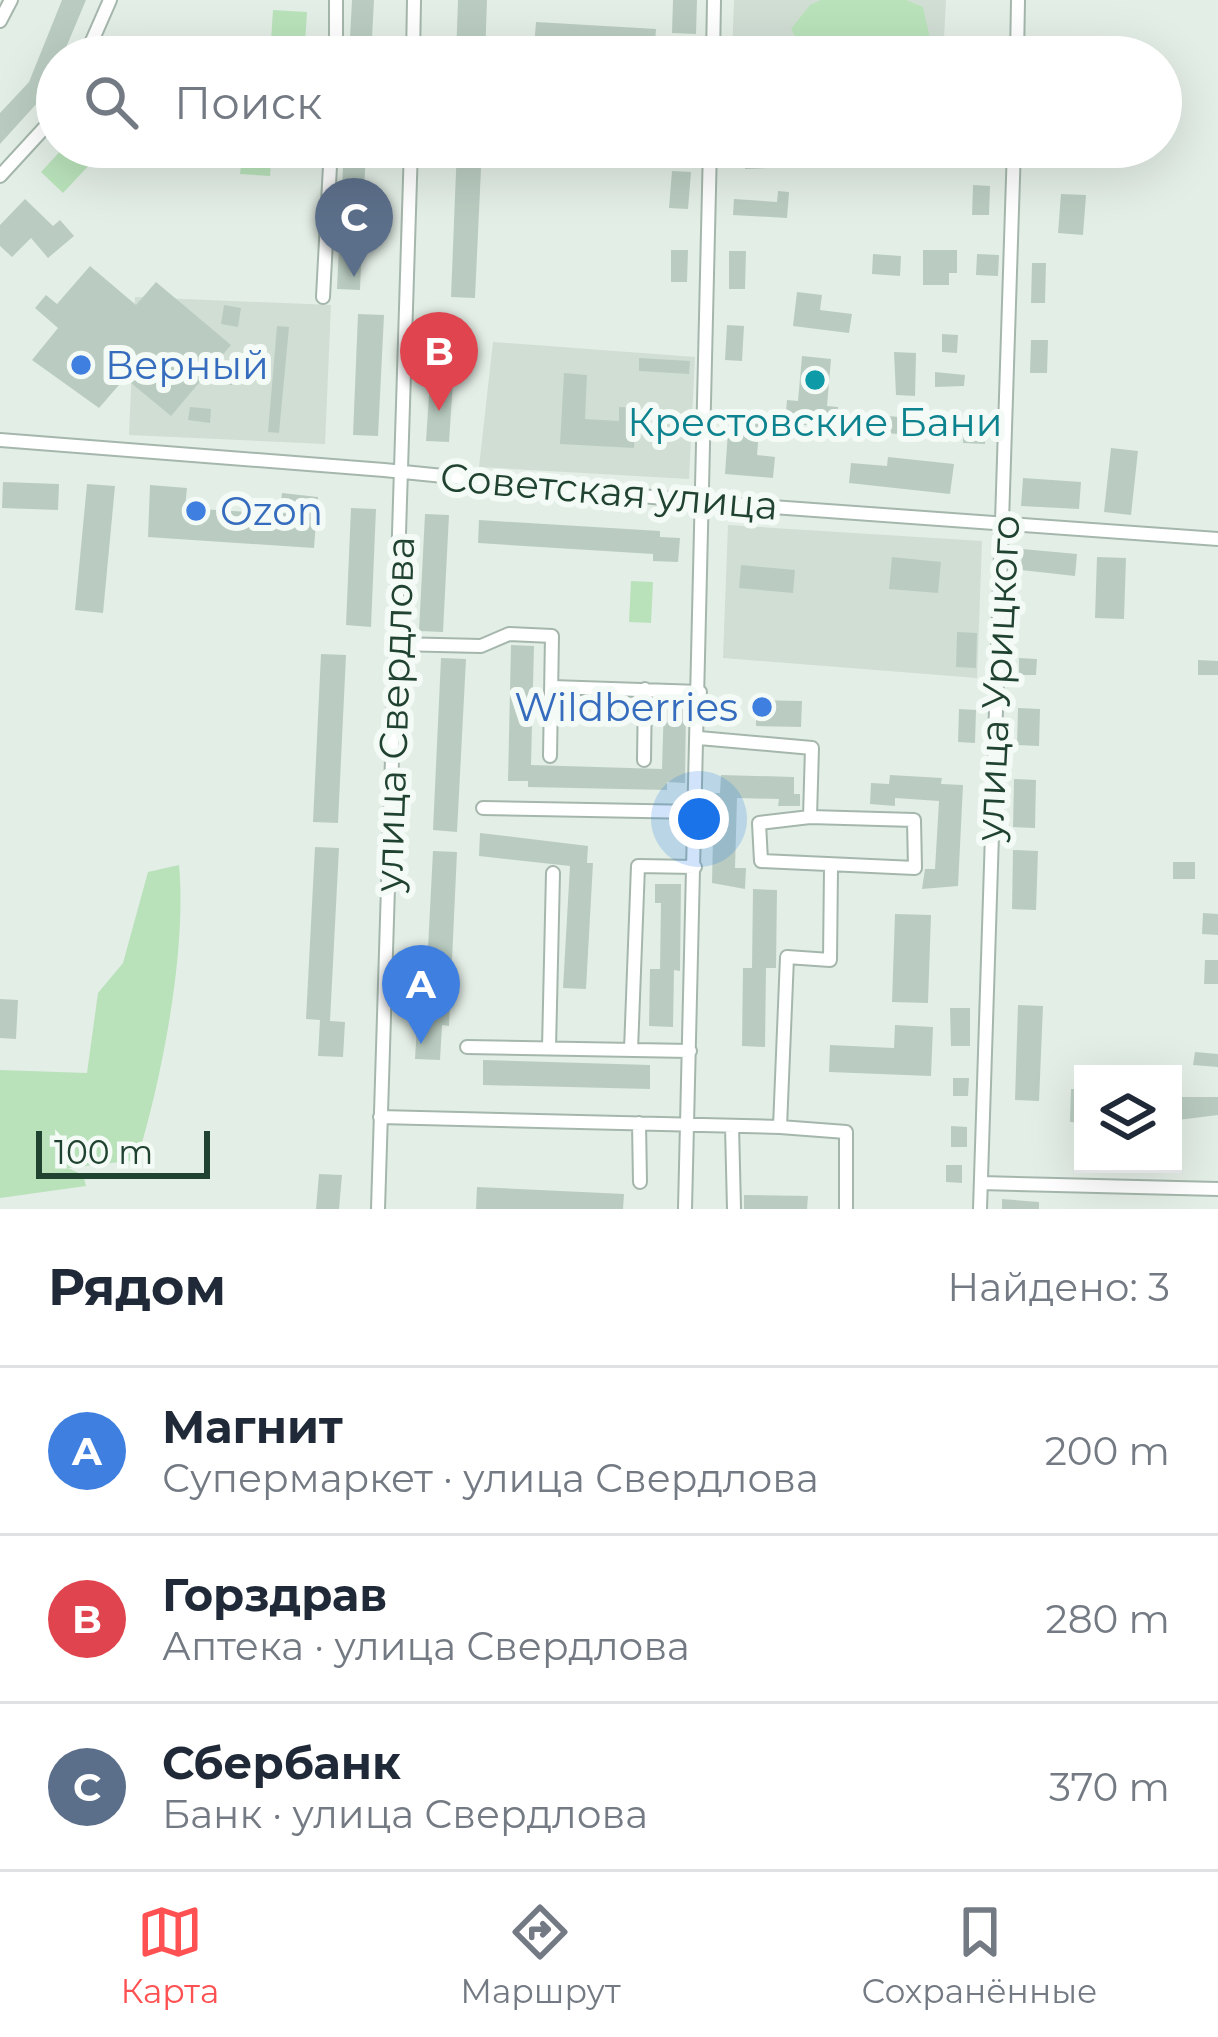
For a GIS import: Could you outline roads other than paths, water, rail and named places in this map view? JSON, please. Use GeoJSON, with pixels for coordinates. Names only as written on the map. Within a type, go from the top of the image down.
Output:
{"type":"FeatureCollection","features":[{"type":"Feature","properties":{"kind":"street"},"geometry":{"type":"LineString","coordinates":[[0,21],[11,0]]}},
{"type":"Feature","properties":{"kind":"street"},"geometry":{"type":"LineString","coordinates":[[94,36],[110,0]]}},
{"type":"Feature","properties":{"kind":"street"},"geometry":{"type":"LineString","coordinates":[[336,0],[336,36]]}},
{"type":"Feature","properties":{"kind":"street"},"geometry":{"type":"LineString","coordinates":[[413,36],[414,0]]}},
{"type":"Feature","properties":{"kind":"street"},"geometry":{"type":"LineString","coordinates":[[713,36],[714,0]]}},
{"type":"Feature","properties":{"kind":"street"},"geometry":{"type":"LineString","coordinates":[[1017,36],[1018,0]]}},
{"type":"Feature","properties":{"kind":"street"},"geometry":{"type":"LineString","coordinates":[[0,176],[36,137]]}},
{"type":"Feature","properties":{"kind":"street"},"geometry":{"type":"LineString","coordinates":[[323,297],[330,168]]}},
{"type":"Feature","properties":{"kind":"street","name":"улица Свердлова"},"geometry":{"type":"LineString","coordinates":[[378,1209],[411,168]]}},
{"type":"Feature","properties":{"kind":"street"},"geometry":{"type":"LineString","coordinates":[[685,1209],[710,168]]}},
{"type":"Feature","properties":{"kind":"street","name":"улица Урицкого"},"geometry":{"type":"LineString","coordinates":[[980,1209],[1014,168]]}},
{"type":"Feature","properties":{"kind":"street","name":"Советская улица"},"geometry":{"type":"LineString","coordinates":[[0,440],[404,472],[703,502],[1218,539]]}},
{"type":"Feature","properties":{"kind":"street"},"geometry":{"type":"LineString","coordinates":[[396,644],[481,646],[509,634],[552,636],[550,756]]}},
{"type":"Feature","properties":{"kind":"street"},"geometry":{"type":"LineString","coordinates":[[552,686],[700,692]]}},
{"type":"Feature","properties":{"kind":"street"},"geometry":{"type":"LineString","coordinates":[[644,760],[645,689]]}},
{"type":"Feature","properties":{"kind":"street"},"geometry":{"type":"LineString","coordinates":[[699,738],[812,748],[810,817]]}},
{"type":"Feature","properties":{"kind":"street"},"geometry":{"type":"LineString","coordinates":[[483,808],[697,812]]}},
{"type":"Feature","properties":{"kind":"street"},"geometry":{"type":"LineString","coordinates":[[810,817],[914,820],[915,868],[831,868],[761,861],[759,823],[810,817]]}},
{"type":"Feature","properties":{"kind":"street"},"geometry":{"type":"LineString","coordinates":[[631,1050],[638,866],[695,867]]}},
{"type":"Feature","properties":{"kind":"street"},"geometry":{"type":"LineString","coordinates":[[780,1127],[788,957],[830,960],[831,868]]}},
{"type":"Feature","properties":{"kind":"street"},"geometry":{"type":"LineString","coordinates":[[549,1048],[553,873]]}},
{"type":"Feature","properties":{"kind":"street"},"geometry":{"type":"LineString","coordinates":[[467,1047],[690,1052]]}},
{"type":"Feature","properties":{"kind":"street"},"geometry":{"type":"LineString","coordinates":[[380,1118],[846,1132],[846,1209]]}},
{"type":"Feature","properties":{"kind":"street"},"geometry":{"type":"LineString","coordinates":[[640,1123],[640,1182]]}},
{"type":"Feature","properties":{"kind":"street"},"geometry":{"type":"LineString","coordinates":[[732,1126],[734,1209]]}},
{"type":"Feature","properties":{"kind":"street"},"geometry":{"type":"LineString","coordinates":[[981,1183],[1218,1189]]}},
{"type":"Feature","properties":{"kind":"place","name":"Сбербанк"},"geometry":{"type":"Point","coordinates":[354,277]}},
{"type":"Feature","properties":{"kind":"place","name":"Верный"},"geometry":{"type":"Point","coordinates":[81,365]}},
{"type":"Feature","properties":{"kind":"place","name":"Крестовские Бани"},"geometry":{"type":"Point","coordinates":[815,380]}},
{"type":"Feature","properties":{"kind":"place","name":"Горздрав"},"geometry":{"type":"Point","coordinates":[439,411]}},
{"type":"Feature","properties":{"kind":"place","name":"Ozon"},"geometry":{"type":"Point","coordinates":[196,511]}},
{"type":"Feature","properties":{"kind":"place","name":"Wildberries"},"geometry":{"type":"Point","coordinates":[762,707]}},
{"type":"Feature","properties":{"kind":"place","name":"Магнит"},"geometry":{"type":"Point","coordinates":[421,1044]}}]}
